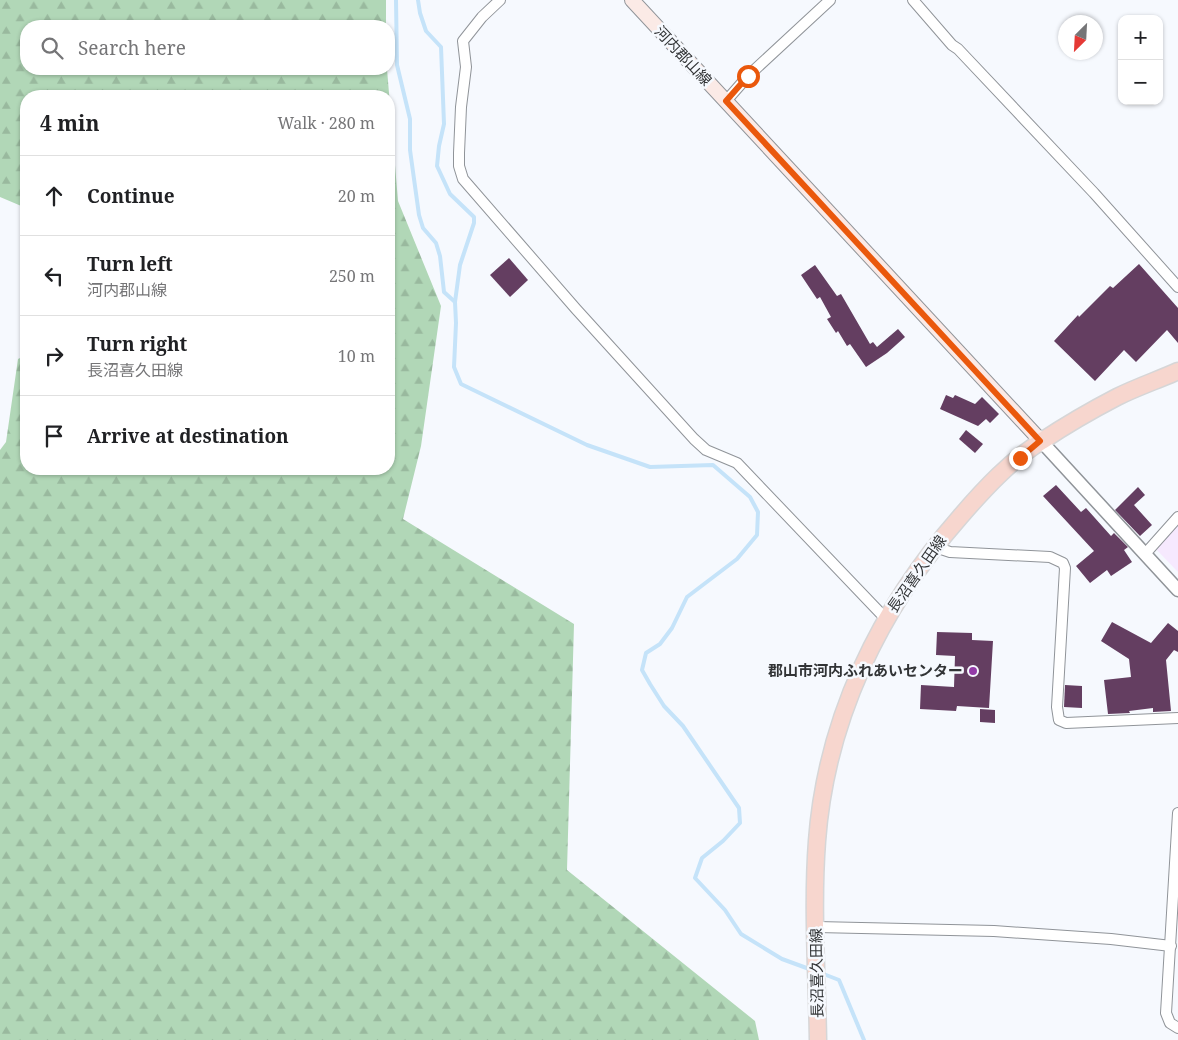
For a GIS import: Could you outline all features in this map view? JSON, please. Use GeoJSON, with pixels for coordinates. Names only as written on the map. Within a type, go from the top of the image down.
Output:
{"type":"FeatureCollection","features":[{"type":"Feature","properties":{"kind":"main road","name":"河内郡山線"},"geometry":{"type":"LineString","coordinates":[[632,0],[1040,441]]}},
{"type":"Feature","properties":{"kind":"main road","name":"長沼喜久田線"},"geometry":{"type":"LineString","coordinates":[[818,1040],[817,840],[833,748],[855,683],[886,619],[902,591],[972,502],[1040,441],[1118,397],[1178,371]]}},
{"type":"Feature","properties":{"kind":"street"},"geometry":{"type":"LineString","coordinates":[[500,0],[482,16],[463,41],[466,66],[461,108],[459,166],[463,179],[576,309],[694,439],[706,450],[736,464],[886,619]]}},
{"type":"Feature","properties":{"kind":"street"},"geometry":{"type":"LineString","coordinates":[[726,101],[748,76],[830,0]]}},
{"type":"Feature","properties":{"kind":"street"},"geometry":{"type":"LineString","coordinates":[[913,0],[952,45],[958,49],[1094,194],[1178,287]]}},
{"type":"Feature","properties":{"kind":"street"},"geometry":{"type":"LineString","coordinates":[[1040,441],[1178,590]]}},
{"type":"Feature","properties":{"kind":"street"},"geometry":{"type":"LineString","coordinates":[[1145,554],[1178,517]]}},
{"type":"Feature","properties":{"kind":"street"},"geometry":{"type":"LineString","coordinates":[[935,547],[950,552],[1050,557],[1063,563],[1066,568],[1056,707],[1059,720],[1066,723],[1178,718]]}},
{"type":"Feature","properties":{"kind":"street"},"geometry":{"type":"LineString","coordinates":[[1178,813],[1175,916],[1166,1013],[1170,1023],[1178,1028]]}},
{"type":"Feature","properties":{"kind":"street"},"geometry":{"type":"LineString","coordinates":[[816,927],[994,931],[1110,939],[1171,946]]}},
{"type":"Feature","properties":{"kind":"shaded area"},"geometry":{"type":"Polygon","coordinates":[[[1178,514],[1178,572],[1155,548],[1178,514]]]}},
{"type":"Feature","properties":{"kind":"green space"},"geometry":{"type":"Polygon","coordinates":[[[0,0],[386,0],[386,20],[20,20],[20,75],[388,75],[389,90],[20,90],[20,205],[0,197],[0,0]]]}},
{"type":"Feature","properties":{"kind":"green space"},"geometry":{"type":"Polygon","coordinates":[[[395,165],[398,201],[441,306],[421,446],[403,519],[574,624],[567,870],[755,1021],[759,1040],[0,1040],[0,450],[6,442],[18,359],[20,358],[20,475],[395,475],[395,165]]]}},
{"type":"Feature","properties":{"kind":"building"},"geometry":{"type":"Polygon","coordinates":[[[509,258],[528,280],[510,297],[490,275],[509,258]]]}},
{"type":"Feature","properties":{"kind":"building"},"geometry":{"type":"Polygon","coordinates":[[[1139,264],[1178,308],[1178,343],[1167,330],[1136,362],[1124,350],[1095,381],[1054,341],[1078,315],[1079,317],[1110,286],[1113,288],[1139,264]]]}},
{"type":"Feature","properties":{"kind":"building"},"geometry":{"type":"Polygon","coordinates":[[[815,265],[837,296],[841,294],[870,344],[873,342],[877,347],[898,329],[905,337],[887,353],[866,367],[850,344],[847,346],[838,331],[836,333],[827,319],[831,317],[820,297],[817,299],[801,275],[815,265]]]}},
{"type":"Feature","properties":{"kind":"building"},"geometry":{"type":"Polygon","coordinates":[[[946,395],[953,398],[955,395],[975,404],[982,397],[999,414],[990,423],[986,419],[978,426],[940,409],[946,395]]]}},
{"type":"Feature","properties":{"kind":"building"},"geometry":{"type":"Polygon","coordinates":[[[966,430],[983,444],[975,453],[959,439],[966,430]]]}},
{"type":"Feature","properties":{"kind":"building"},"geometry":{"type":"Polygon","coordinates":[[[1056,485],[1081,512],[1086,508],[1111,536],[1114,533],[1128,547],[1124,550],[1132,562],[1111,576],[1107,570],[1090,583],[1076,566],[1094,551],[1043,496],[1056,485]]]}},
{"type":"Feature","properties":{"kind":"building"},"geometry":{"type":"Polygon","coordinates":[[[1138,487],[1145,495],[1134,505],[1152,525],[1140,536],[1115,510],[1138,487]]]}},
{"type":"Feature","properties":{"kind":"building"},"geometry":{"type":"Polygon","coordinates":[[[1112,622],[1151,643],[1168,623],[1178,631],[1178,652],[1174,650],[1166,660],[1171,711],[1153,712],[1153,708],[1129,711],[1130,713],[1108,714],[1104,680],[1131,677],[1129,659],[1101,641],[1112,622]]]}},
{"type":"Feature","properties":{"kind":"building","name":"郡山市河内ふれあいセンター"},"geometry":{"type":"Polygon","coordinates":[[[937,632],[972,633],[972,640],[993,641],[989,708],[957,706],[956,711],[920,709],[921,685],[954,687],[955,656],[936,655],[937,632]]]}},
{"type":"Feature","properties":{"kind":"building"},"geometry":{"type":"Polygon","coordinates":[[[1065,685],[1082,686],[1082,708],[1064,707],[1065,685]]]}},
{"type":"Feature","properties":{"kind":"building"},"geometry":{"type":"Polygon","coordinates":[[[980,709],[995,710],[995,723],[980,722],[980,709]]]}},
{"type":"Feature","properties":{"kind":"waterway"},"geometry":{"type":"LineString","coordinates":[[396,0],[397,65],[410,119],[410,150],[419,215],[423,228],[436,243],[440,256],[444,292],[455,302]]}},
{"type":"Feature","properties":{"kind":"waterway"},"geometry":{"type":"LineString","coordinates":[[418,0],[426,31],[441,47],[444,124],[437,166],[450,194],[474,217],[474,223],[460,265],[455,302],[454,367],[461,384],[587,445],[650,467],[713,465],[750,497],[758,512],[757,535],[737,559],[687,597],[672,628],[660,644],[646,653],[642,670],[664,706],[683,726],[739,808],[740,823],[723,841],[702,858],[695,878],[725,910],[741,934],[782,959],[812,970]]}},
{"type":"Feature","properties":{"kind":"waterway"},"geometry":{"type":"LineString","coordinates":[[821,973],[839,980],[864,1040]]}},
{"type":"Feature","properties":{"kind":"place","name":"郡山市河内ふれあいセンター"},"geometry":{"type":"Point","coordinates":[973,671]}},
{"type":"Feature","properties":{"kind":"route"},"geometry":{"type":"LineString","coordinates":[[748,76],[726,101],[1040,441],[1020,458]]}}]}
